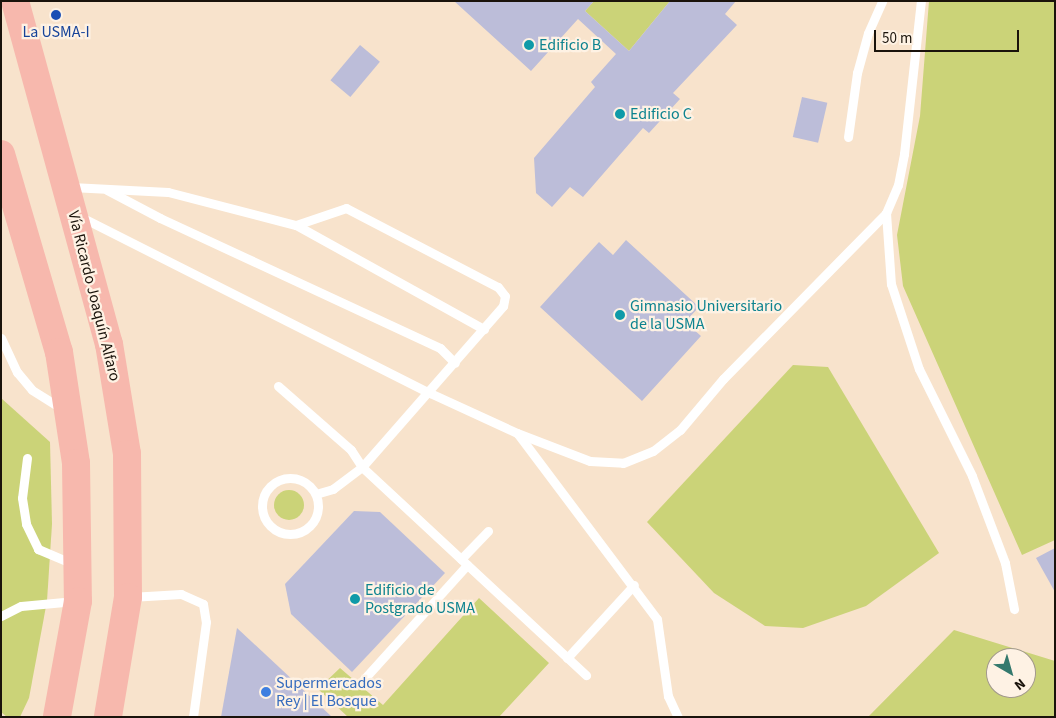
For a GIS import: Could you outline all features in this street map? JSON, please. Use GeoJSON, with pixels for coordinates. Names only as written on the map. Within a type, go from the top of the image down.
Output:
{"type":"FeatureCollection","features":[{"type":"Feature","properties":{"kind":"main road","name":"Vía Ricardo Joaquín Alfaro"},"geometry":{"type":"LineString","coordinates":[[15,1],[109,344],[127,454],[128,597],[108,717]]}},
{"type":"Feature","properties":{"kind":"main road"},"geometry":{"type":"LineString","coordinates":[[1,154],[5,183],[59,352],[76,463],[78,601],[56,717]]}},
{"type":"Feature","properties":{"kind":"lane"},"geometry":{"type":"LineString","coordinates":[[848,137],[857,73],[868,33],[882,1]]}},
{"type":"Feature","properties":{"kind":"lane"},"geometry":{"type":"LineString","coordinates":[[74,213],[430,393],[517,433],[590,461],[622,462],[653,451],[680,430],[730,372],[886,213],[898,185],[904,154],[921,1]]}},
{"type":"Feature","properties":{"kind":"lane"},"geometry":{"type":"LineString","coordinates":[[66,186],[168,192],[296,225],[484,329]]}},
{"type":"Feature","properties":{"kind":"lane"},"geometry":{"type":"LineString","coordinates":[[104,188],[160,218],[440,348],[455,363]]}},
{"type":"Feature","properties":{"kind":"lane"},"geometry":{"type":"LineString","coordinates":[[296,225],[346,208],[498,287],[505,296],[503,306],[484,329],[430,393],[362,467],[333,489],[316,494]]}},
{"type":"Feature","properties":{"kind":"lane"},"geometry":{"type":"LineString","coordinates":[[886,213],[891,284],[919,369],[972,476],[1005,563],[1014,609]]}},
{"type":"Feature","properties":{"kind":"lane"},"geometry":{"type":"LineString","coordinates":[[1,338],[17,372],[32,390],[69,413]]}},
{"type":"Feature","properties":{"kind":"lane"},"geometry":{"type":"LineString","coordinates":[[278,386],[351,450],[362,467],[586,675]]}},
{"type":"Feature","properties":{"kind":"lane"},"geometry":{"type":"LineString","coordinates":[[517,433],[651,609],[661,630],[668,696],[678,717]]}},
{"type":"Feature","properties":{"kind":"lane"},"geometry":{"type":"LineString","coordinates":[[27,458],[22,498],[26,524],[38,549],[77,565]]}},
{"type":"Feature","properties":{"kind":"lane"},"geometry":{"type":"LineString","coordinates":[[285,478],[303,481],[316,494],[318,512],[308,527],[290,534],[273,528],[263,513],[264,495],[277,481],[285,478]]}},
{"type":"Feature","properties":{"kind":"lane"},"geometry":{"type":"LineString","coordinates":[[364,679],[464,562],[488,531]]}},
{"type":"Feature","properties":{"kind":"lane"},"geometry":{"type":"LineString","coordinates":[[567,658],[634,585]]}},
{"type":"Feature","properties":{"kind":"lane"},"geometry":{"type":"LineString","coordinates":[[128,597],[181,594],[203,604],[206,622],[193,717]]}},
{"type":"Feature","properties":{"kind":"lane"},"geometry":{"type":"LineString","coordinates":[[1,616],[22,606],[78,601]]}},
{"type":"Feature","properties":{"kind":"green space"},"geometry":{"type":"Polygon","coordinates":[[[594,1],[670,1],[629,51],[585,11],[594,1]]]}},
{"type":"Feature","properties":{"kind":"green space"},"geometry":{"type":"Polygon","coordinates":[[[929,1],[1055,1],[1055,540],[1022,555],[903,286],[897,235],[920,116],[929,1]]]}},
{"type":"Feature","properties":{"kind":"green space"},"geometry":{"type":"Polygon","coordinates":[[[793,365],[828,367],[939,553],[866,606],[803,628],[765,626],[714,593],[647,522],[793,365]]]}},
{"type":"Feature","properties":{"kind":"green space"},"geometry":{"type":"Polygon","coordinates":[[[1,398],[50,442],[52,524],[47,601],[29,698],[20,717],[7,717],[1,712],[1,398]]]}},
{"type":"Feature","properties":{"kind":"green space"},"geometry":{"type":"Polygon","coordinates":[[[289,490],[300,494],[304,505],[300,516],[289,520],[278,516],[274,505],[278,494],[289,490]]]}},
{"type":"Feature","properties":{"kind":"green space"},"geometry":{"type":"Polygon","coordinates":[[[479,598],[549,663],[499,717],[348,717],[318,689],[340,668],[383,705],[479,598]]]}},
{"type":"Feature","properties":{"kind":"green space"},"geometry":{"type":"Polygon","coordinates":[[[954,630],[1013,648],[986,648],[986,698],[1036,698],[1036,655],[1055,661],[1055,717],[868,717],[954,630]]]}},
{"type":"Feature","properties":{"kind":"building","name":"Edificio C"},"geometry":{"type":"Polygon","coordinates":[[[454,1],[594,1],[585,11],[629,51],[670,1],[736,1],[725,14],[737,25],[673,93],[680,99],[649,133],[643,128],[583,197],[570,187],[552,207],[536,193],[534,158],[595,87],[591,82],[616,54],[578,19],[531,71],[454,1]]]}},
{"type":"Feature","properties":{"kind":"building"},"geometry":{"type":"Polygon","coordinates":[[[360,45],[380,62],[350,97],[330,80],[360,45]]]}},
{"type":"Feature","properties":{"kind":"building"},"geometry":{"type":"Polygon","coordinates":[[[802,97],[827,103],[818,143],[793,137],[802,97]]]}},
{"type":"Feature","properties":{"kind":"building","name":"Gimnasio Universitario de la USMA"},"geometry":{"type":"Polygon","coordinates":[[[626,240],[699,307],[685,322],[701,336],[642,401],[540,307],[599,242],[613,255],[626,240]]]}},
{"type":"Feature","properties":{"kind":"building","name":"Edificio de Postgrado USMA"},"geometry":{"type":"Polygon","coordinates":[[[354,511],[380,512],[445,573],[352,672],[291,614],[285,584],[354,511]]]}},
{"type":"Feature","properties":{"kind":"building"},"geometry":{"type":"Polygon","coordinates":[[[1055,548],[1055,592],[1036,558],[1055,548]]]}},
{"type":"Feature","properties":{"kind":"building","name":"Supermercados Rey | El Bosque"},"geometry":{"type":"Polygon","coordinates":[[[237,628],[280,668],[332,717],[221,717],[237,628]]]}},
{"type":"Feature","properties":{"kind":"place","name":"La USMA-I"},"geometry":{"type":"Point","coordinates":[56,15]}},
{"type":"Feature","properties":{"kind":"place","name":"Edificio B"},"geometry":{"type":"Point","coordinates":[529,45]}},
{"type":"Feature","properties":{"kind":"place","name":"Edificio C"},"geometry":{"type":"Point","coordinates":[620,114]}},
{"type":"Feature","properties":{"kind":"place","name":"Gimnasio Universitario de la USMA"},"geometry":{"type":"Point","coordinates":[620,315]}},
{"type":"Feature","properties":{"kind":"place","name":"Edificio de Postgrado USMA"},"geometry":{"type":"Point","coordinates":[355,599]}},
{"type":"Feature","properties":{"kind":"place","name":"Supermercados Rey | El Bosque"},"geometry":{"type":"Point","coordinates":[266,692]}}]}
